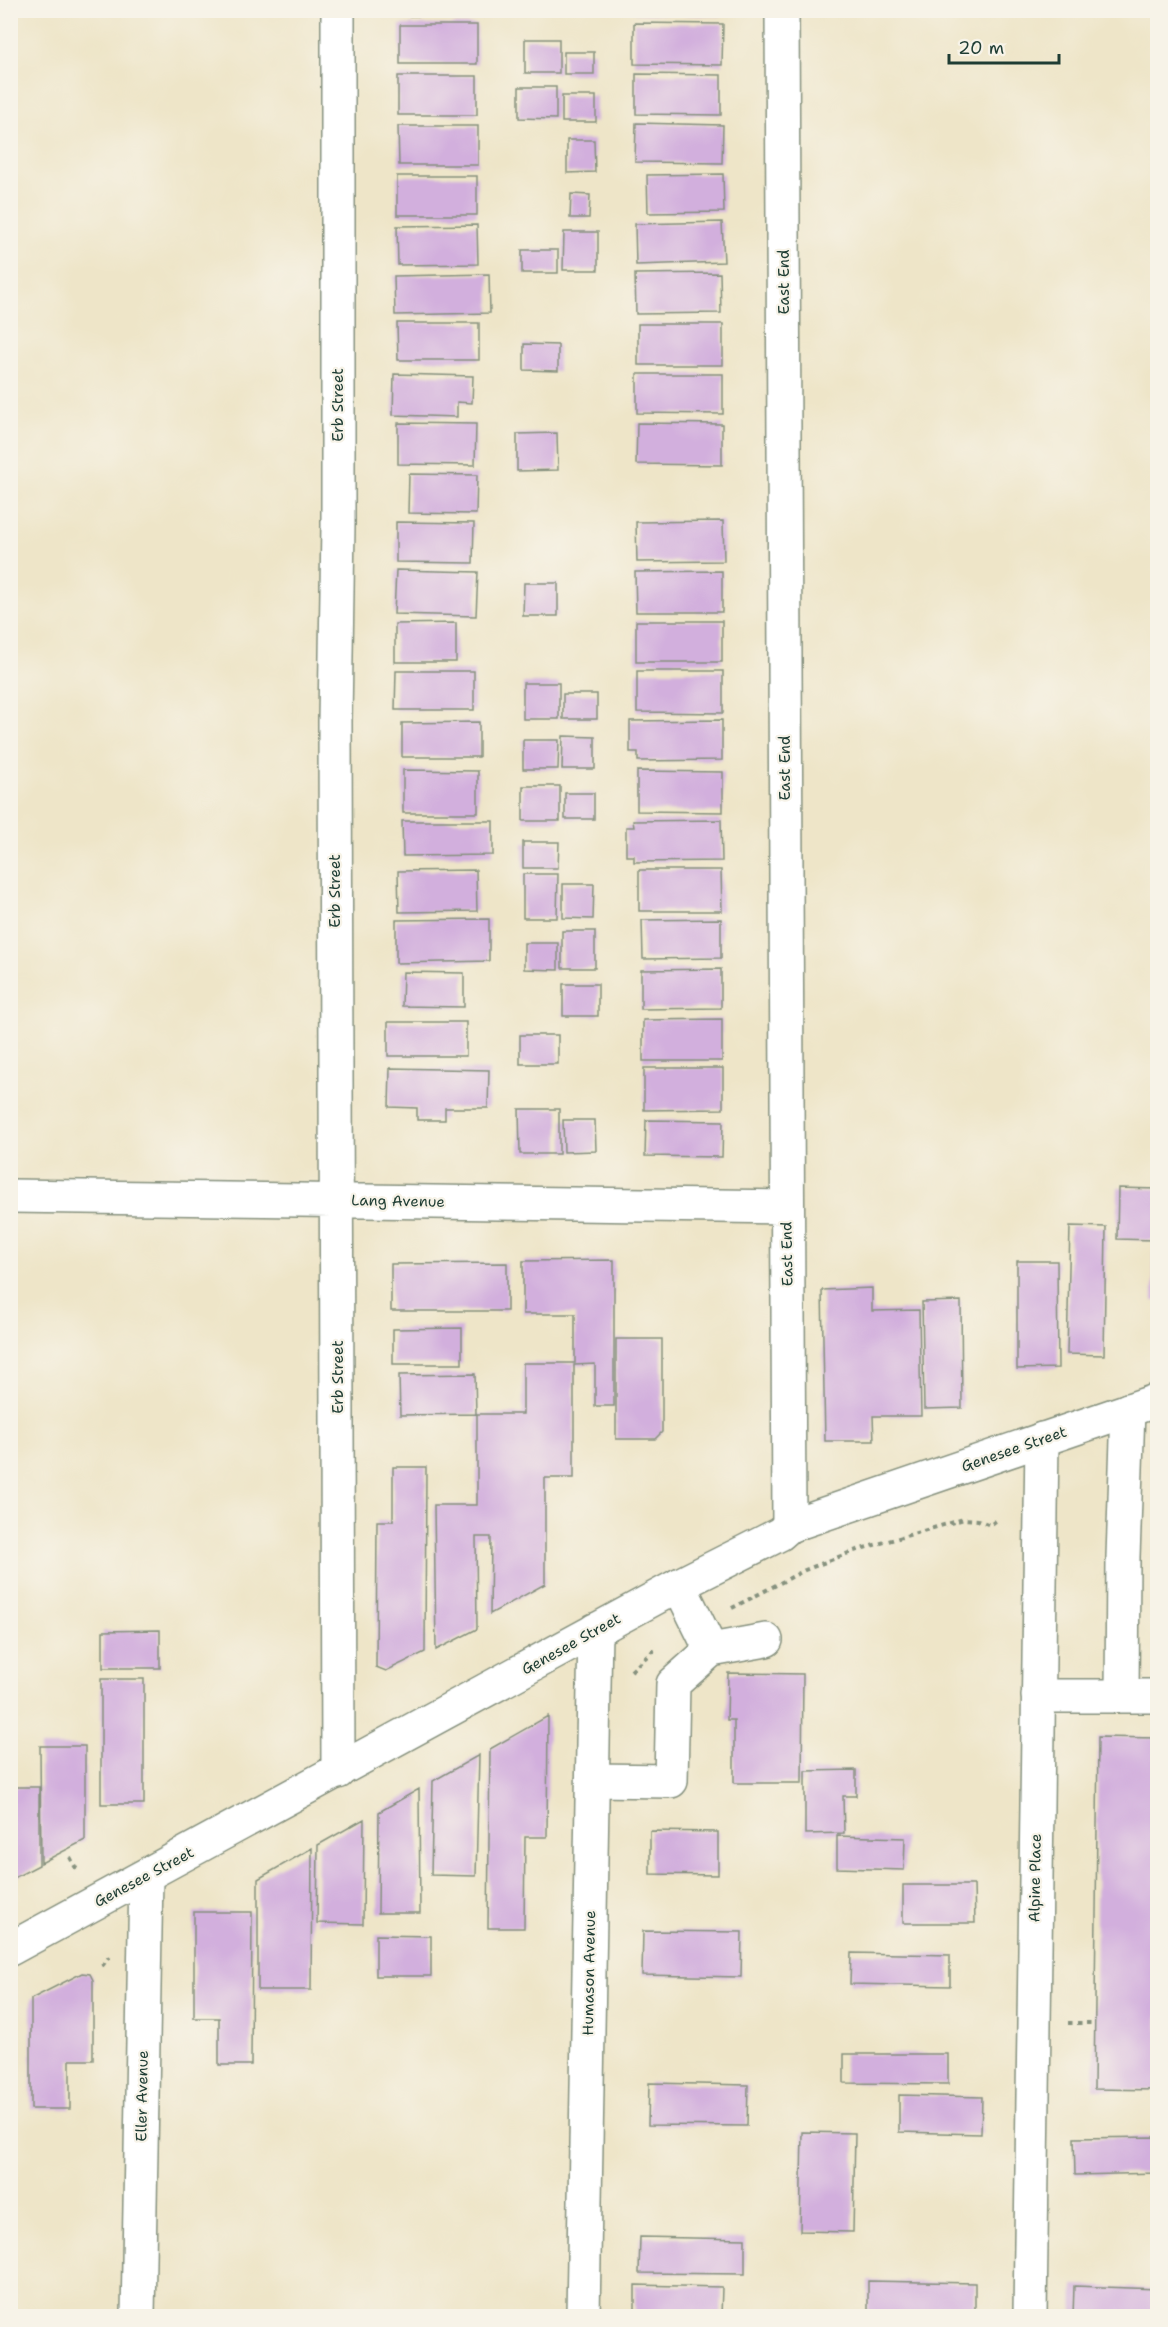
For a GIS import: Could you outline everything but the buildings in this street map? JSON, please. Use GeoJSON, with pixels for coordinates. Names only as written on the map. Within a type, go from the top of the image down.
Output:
{"type":"FeatureCollection","features":[{"type":"Feature","properties":{"kind":"street","name":"Erb Street"},"geometry":{"type":"LineString","coordinates":[[338,10],[338,525],[335,721],[338,1772]]}},
{"type":"Feature","properties":{"kind":"street","name":"East End"},"geometry":{"type":"LineString","coordinates":[[782,10],[789,1526]]}},
{"type":"Feature","properties":{"kind":"street","name":"Lang Avenue"},"geometry":{"type":"LineString","coordinates":[[10,1196],[786,1207]]}},
{"type":"Feature","properties":{"kind":"street","name":"Genesee Street"},"geometry":{"type":"LineString","coordinates":[[10,1949],[595,1630],[780,1534],[789,1526],[1143,1405]]}},
{"type":"Feature","properties":{"kind":"street"},"geometry":{"type":"LineString","coordinates":[[1122,1696],[1123,1557],[1143,1405]]}},
{"type":"Feature","properties":{"kind":"street","name":"Alpine Place"},"geometry":{"type":"LineString","coordinates":[[1030,2316],[1042,1439]]}},
{"type":"Feature","properties":{"kind":"street"},"geometry":{"type":"LineString","coordinates":[[679,1585],[705,1638]]}},
{"type":"Feature","properties":{"kind":"street","name":"Humason Avenue"},"geometry":{"type":"LineString","coordinates":[[583,2316],[595,1630]]}},
{"type":"Feature","properties":{"kind":"street"},"geometry":{"type":"LineString","coordinates":[[705,1638],[766,1640]]}},
{"type":"Feature","properties":{"kind":"street"},"geometry":{"type":"LineString","coordinates":[[593,1780],[671,1781],[673,1684],[705,1638]]}},
{"type":"Feature","properties":{"kind":"street"},"geometry":{"type":"LineString","coordinates":[[1038,1696],[1158,1696]]}},
{"type":"Feature","properties":{"kind":"street","name":"Eller Avenue"},"geometry":{"type":"LineString","coordinates":[[138,2316],[146,1876]]}},
{"type":"Feature","properties":{"kind":"path"},"geometry":{"type":"LineString","coordinates":[[630,1671],[650,1653],[705,1638],[795,1573],[854,1551],[964,1519],[978,1520],[990,1525],[997,1520]]}},
{"type":"Feature","properties":{"kind":"path"},"geometry":{"type":"LineString","coordinates":[[70,1857],[78,1872]]}},
{"type":"Feature","properties":{"kind":"path"},"geometry":{"type":"LineString","coordinates":[[1068,2023],[1091,2023]]}}]}
